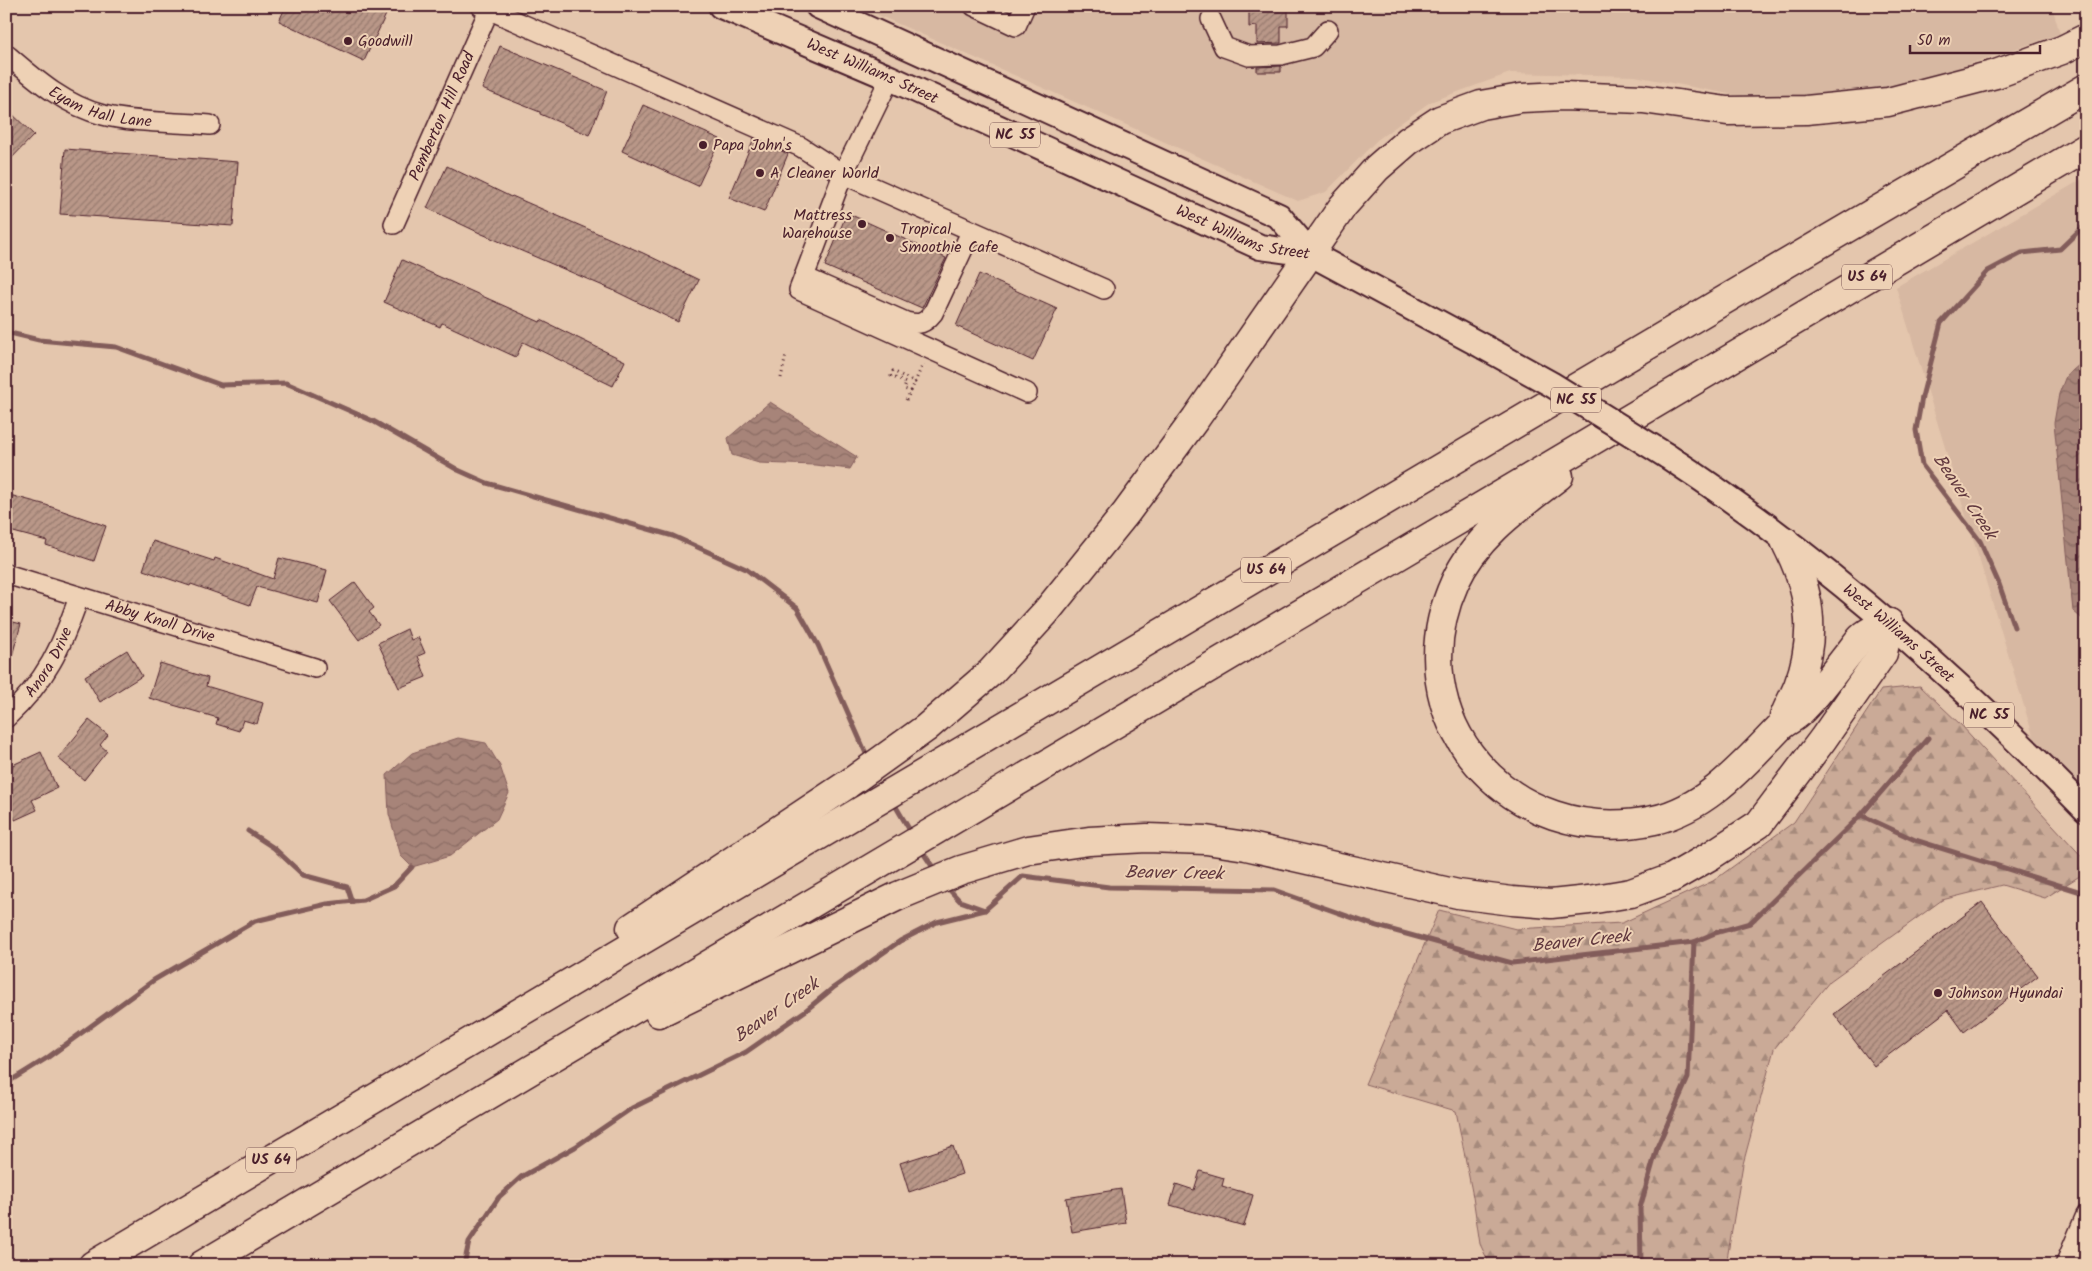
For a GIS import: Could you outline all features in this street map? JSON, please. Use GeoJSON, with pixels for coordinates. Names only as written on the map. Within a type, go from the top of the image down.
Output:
{"type":"FeatureCollection","features":[{"type":"Feature","properties":{"kind":"highway"},"geometry":{"type":"LineString","coordinates":[[448,1056],[672,899],[848,784],[926,728],[990,672],[1046,612],[1126,513],[1312,254],[1343,206],[1377,168],[1408,141],[1440,120],[1481,105],[1521,98],[1564,96],[1643,99],[1727,111],[1806,110],[1888,102],[1996,74],[2062,50],[2086,38]]}},
{"type":"Feature","properties":{"kind":"highway","name":"US 64"},"geometry":{"type":"LineString","coordinates":[[94,1265],[2086,88]]}},
{"type":"Feature","properties":{"kind":"highway","name":"US 64"},"geometry":{"type":"LineString","coordinates":[[202,1265],[2086,148]]}},
{"type":"Feature","properties":{"kind":"highway"},"geometry":{"type":"LineString","coordinates":[[1648,407],[1506,518],[1478,546],[1456,580],[1443,613],[1438,641],[1437,667],[1445,706],[1459,738],[1474,760],[1493,780],[1517,799],[1552,816],[1584,824],[1620,825],[1656,820],[1687,807],[1715,790],[1741,768],[1781,726],[1799,714],[1865,634],[1889,623]]}},
{"type":"Feature","properties":{"kind":"highway"},"geometry":{"type":"LineString","coordinates":[[1781,726],[1788,706],[1798,687],[1807,658],[1810,631],[1806,594],[1797,565],[1785,541]]}},
{"type":"Feature","properties":{"kind":"highway"},"geometry":{"type":"LineString","coordinates":[[476,1103],[898,896],[961,870],[1028,850],[1089,841],[1146,838],[1206,840],[1256,848],[1458,894],[1512,901],[1551,904],[1631,893],[1672,878],[1759,824],[1823,740],[1883,653],[1889,623]]}},
{"type":"Feature","properties":{"kind":"main road","name":"West Williams Street"},"geometry":{"type":"LineString","coordinates":[[721,6],[890,78],[1260,247],[1312,254]]}},
{"type":"Feature","properties":{"kind":"main road","name":"West Williams Street"},"geometry":{"type":"LineString","coordinates":[[818,6],[1279,216],[1312,254],[1551,384],[1696,475],[1785,541],[1889,623],[2035,758],[2086,810]]}},
{"type":"Feature","properties":{"kind":"street"},"geometry":{"type":"LineString","coordinates":[[974,6],[1016,26],[1025,6]]}},
{"type":"Feature","properties":{"kind":"street"},"geometry":{"type":"LineString","coordinates":[[487,7],[801,146],[844,174],[1104,290]]}},
{"type":"Feature","properties":{"kind":"street","name":"Pemberton Hill Road"},"geometry":{"type":"LineString","coordinates":[[394,224],[487,7]]}},
{"type":"Feature","properties":{"kind":"street"},"geometry":{"type":"LineString","coordinates":[[1211,18],[1224,47],[1249,56],[1282,55],[1313,47],[1328,30]]}},
{"type":"Feature","properties":{"kind":"street","name":"Eyam Hall Lane"},"geometry":{"type":"LineString","coordinates":[[6,54],[44,86],[70,102],[89,110],[104,115],[124,118],[210,124]]}},
{"type":"Feature","properties":{"kind":"street"},"geometry":{"type":"LineString","coordinates":[[890,78],[844,174],[798,290],[1027,393]]}},
{"type":"Feature","properties":{"kind":"street"},"geometry":{"type":"LineString","coordinates":[[804,277],[906,322],[925,323],[933,313],[972,232]]}},
{"type":"Feature","properties":{"kind":"street","name":"Abby Knoll Drive"},"geometry":{"type":"LineString","coordinates":[[6,574],[315,668]]}},
{"type":"Feature","properties":{"kind":"street","name":"Anora Drive"},"geometry":{"type":"LineString","coordinates":[[6,718],[27,698],[41,681],[54,660],[68,629],[79,596]]}},
{"type":"Feature","properties":{"kind":"street"},"geometry":{"type":"LineString","coordinates":[[2065,1265],[2086,1215]]}},
{"type":"Feature","properties":{"kind":"path"},"geometry":{"type":"LineString","coordinates":[[781,378],[786,355]]}},
{"type":"Feature","properties":{"kind":"path"},"geometry":{"type":"LineString","coordinates":[[906,400],[924,362]]}},
{"type":"Feature","properties":{"kind":"path"},"geometry":{"type":"LineString","coordinates":[[911,391],[904,389],[906,383],[891,376],[893,372],[915,382]]}},
{"type":"Feature","properties":{"kind":"shaded area"},"geometry":{"type":"Polygon","coordinates":[[[858,6],[2052,6],[2060,34],[1900,87],[1818,95],[1739,96],[1635,76],[1510,73],[1430,102],[1377,140],[1326,192],[1298,201],[858,6]]]}},
{"type":"Feature","properties":{"kind":"shaded area"},"geometry":{"type":"Polygon","coordinates":[[[2086,177],[2086,810],[2042,765],[1896,287],[2086,177]]]}},
{"type":"Feature","properties":{"kind":"green space"},"geometry":{"type":"Polygon","coordinates":[[[1920,686],[1961,725],[2086,861],[2086,872],[2045,898],[2002,885],[1942,900],[1830,981],[1774,1049],[1743,1164],[1726,1265],[1490,1265],[1480,1244],[1456,1111],[1365,1084],[1439,910],[1516,929],[1622,923],[1713,881],[1794,822],[1881,690],[1920,686]]]}},
{"type":"Feature","properties":{"kind":"water"},"geometry":{"type":"Polygon","coordinates":[[[2086,359],[2086,622],[2073,611],[2054,423],[2059,394],[2066,376],[2086,359]]]}},
{"type":"Feature","properties":{"kind":"water"},"geometry":{"type":"Polygon","coordinates":[[[770,402],[857,457],[850,469],[815,465],[759,463],[732,455],[728,438],[770,402]]]}},
{"type":"Feature","properties":{"kind":"water"},"geometry":{"type":"Polygon","coordinates":[[[458,738],[486,743],[500,766],[509,793],[497,819],[450,856],[412,867],[401,856],[389,814],[387,775],[412,753],[458,738]]]}},
{"type":"Feature","properties":{"kind":"building","name":"Goodwill"},"geometry":{"type":"Polygon","coordinates":[[[286,6],[390,6],[364,61],[279,21],[286,6]]]}},
{"type":"Feature","properties":{"kind":"building"},"geometry":{"type":"Polygon","coordinates":[[[1249,6],[1288,6],[1288,26],[1281,26],[1281,43],[1257,44],[1257,26],[1249,27],[1249,6]]]}},
{"type":"Feature","properties":{"kind":"building"},"geometry":{"type":"Polygon","coordinates":[[[500,46],[607,91],[589,135],[540,114],[540,112],[482,89],[500,46]]]}},
{"type":"Feature","properties":{"kind":"building"},"geometry":{"type":"Polygon","coordinates":[[[1281,66],[1281,72],[1257,72],[1257,67],[1281,66]]]}},
{"type":"Feature","properties":{"kind":"building"},"geometry":{"type":"Polygon","coordinates":[[[643,105],[720,139],[698,186],[622,151],[643,105]]]}},
{"type":"Feature","properties":{"kind":"building"},"geometry":{"type":"Polygon","coordinates":[[[6,108],[34,135],[6,164],[6,108]]]}},
{"type":"Feature","properties":{"kind":"building","name":"A Cleaner World"},"geometry":{"type":"Polygon","coordinates":[[[754,138],[788,154],[764,212],[729,198],[754,138]]]}},
{"type":"Feature","properties":{"kind":"building"},"geometry":{"type":"Polygon","coordinates":[[[65,149],[238,162],[233,226],[60,214],[65,149]]]}},
{"type":"Feature","properties":{"kind":"building"},"geometry":{"type":"Polygon","coordinates":[[[447,166],[511,197],[643,253],[699,280],[678,322],[615,291],[482,234],[427,208],[447,166]]]}},
{"type":"Feature","properties":{"kind":"building"},"geometry":{"type":"Polygon","coordinates":[[[847,213],[946,258],[922,308],[825,266],[847,213]]]}},
{"type":"Feature","properties":{"kind":"building"},"geometry":{"type":"Polygon","coordinates":[[[402,260],[540,322],[541,320],[625,361],[613,386],[523,342],[516,357],[442,323],[440,327],[384,302],[402,260]]]}},
{"type":"Feature","properties":{"kind":"building"},"geometry":{"type":"Polygon","coordinates":[[[979,274],[1057,309],[1033,361],[956,326],[979,274]]]}},
{"type":"Feature","properties":{"kind":"building"},"geometry":{"type":"Polygon","coordinates":[[[6,494],[43,504],[106,526],[94,561],[46,545],[47,541],[6,530],[6,494]]]}},
{"type":"Feature","properties":{"kind":"building"},"geometry":{"type":"Polygon","coordinates":[[[153,541],[214,561],[215,558],[273,579],[279,558],[327,570],[318,603],[257,587],[250,605],[191,584],[190,586],[143,570],[153,541]]]}},
{"type":"Feature","properties":{"kind":"building"},"geometry":{"type":"Polygon","coordinates":[[[355,582],[374,608],[369,612],[379,625],[359,640],[330,601],[355,582]]]}},
{"type":"Feature","properties":{"kind":"building"},"geometry":{"type":"Polygon","coordinates":[[[6,620],[21,624],[10,663],[6,662],[6,620]]]}},
{"type":"Feature","properties":{"kind":"building"},"geometry":{"type":"Polygon","coordinates":[[[407,629],[411,640],[418,637],[425,653],[418,656],[426,677],[399,688],[378,643],[407,629]]]}},
{"type":"Feature","properties":{"kind":"building"},"geometry":{"type":"Polygon","coordinates":[[[127,650],[142,676],[100,702],[85,676],[127,650]]]}},
{"type":"Feature","properties":{"kind":"building"},"geometry":{"type":"Polygon","coordinates":[[[160,663],[208,678],[206,686],[263,703],[257,724],[243,720],[239,731],[216,724],[218,718],[149,698],[160,663]]]}},
{"type":"Feature","properties":{"kind":"building"},"geometry":{"type":"Polygon","coordinates":[[[89,720],[108,735],[100,745],[107,751],[84,780],[58,758],[89,720]]]}},
{"type":"Feature","properties":{"kind":"building"},"geometry":{"type":"Polygon","coordinates":[[[41,752],[57,788],[32,800],[37,810],[15,820],[6,802],[6,768],[41,752]]]}},
{"type":"Feature","properties":{"kind":"building","name":"Johnson Hyundai"},"geometry":{"type":"Polygon","coordinates":[[[1982,902],[2038,976],[1964,1032],[1948,1010],[1874,1066],[1834,1014],[1982,902]]]}},
{"type":"Feature","properties":{"kind":"building"},"geometry":{"type":"Polygon","coordinates":[[[953,1146],[962,1174],[909,1192],[900,1163],[953,1146]]]}},
{"type":"Feature","properties":{"kind":"building"},"geometry":{"type":"Polygon","coordinates":[[[1200,1171],[1224,1178],[1222,1186],[1253,1195],[1244,1226],[1170,1205],[1176,1184],[1194,1190],[1200,1171]]]}},
{"type":"Feature","properties":{"kind":"building"},"geometry":{"type":"Polygon","coordinates":[[[1121,1189],[1126,1223],[1072,1232],[1066,1198],[1121,1189]]]}},
{"type":"Feature","properties":{"kind":"waterway","name":"Beaver Creek"},"geometry":{"type":"LineString","coordinates":[[2014,627],[1999,584],[1980,541],[1922,465],[1916,430],[1922,397],[1941,323],[1988,271],[2022,253],[2060,249],[2086,224]]}},
{"type":"Feature","properties":{"kind":"waterway"},"geometry":{"type":"LineString","coordinates":[[6,332],[39,340],[116,347],[221,385],[286,383],[373,421],[458,470],[487,483],[673,536],[746,569],[797,608],[818,645],[868,758]]}},
{"type":"Feature","properties":{"kind":"waterway","name":"Beaver Creek"},"geometry":{"type":"LineString","coordinates":[[464,1265],[469,1242],[499,1197],[521,1177],[575,1147],[632,1108],[746,1052],[900,941],[937,922],[985,910],[1023,876],[1109,887],[1274,890],[1370,924],[1512,963],[1694,942],[1715,933],[1750,923],[1861,815],[1928,738]]}},
{"type":"Feature","properties":{"kind":"waterway"},"geometry":{"type":"LineString","coordinates":[[892,800],[912,834]]}},
{"type":"Feature","properties":{"kind":"waterway"},"geometry":{"type":"LineString","coordinates":[[1861,815],[1915,840],[2081,892],[2086,897]]}},
{"type":"Feature","properties":{"kind":"waterway"},"geometry":{"type":"LineString","coordinates":[[248,831],[274,848],[303,875],[347,887],[352,902],[351,899]]}},
{"type":"Feature","properties":{"kind":"waterway"},"geometry":{"type":"LineString","coordinates":[[920,848],[936,872]]}},
{"type":"Feature","properties":{"kind":"waterway"},"geometry":{"type":"LineString","coordinates":[[6,1089],[10,1081],[47,1058],[154,980],[255,921],[327,904],[363,900],[394,886],[412,867]]}},
{"type":"Feature","properties":{"kind":"waterway"},"geometry":{"type":"LineString","coordinates":[[945,885],[960,901],[985,910]]}},
{"type":"Feature","properties":{"kind":"waterway"},"geometry":{"type":"LineString","coordinates":[[1641,1265],[1640,1208],[1658,1145],[1688,1078],[1694,942]]}},
{"type":"Feature","properties":{"kind":"place","name":"Goodwill"},"geometry":{"type":"Point","coordinates":[348,41]}},
{"type":"Feature","properties":{"kind":"place","name":"Papa John's"},"geometry":{"type":"Point","coordinates":[703,145]}},
{"type":"Feature","properties":{"kind":"place","name":"A Cleaner World"},"geometry":{"type":"Point","coordinates":[760,173]}},
{"type":"Feature","properties":{"kind":"place","name":"Mattress Warehouse"},"geometry":{"type":"Point","coordinates":[862,224]}},
{"type":"Feature","properties":{"kind":"place","name":"Tropical Smoothie Cafe"},"geometry":{"type":"Point","coordinates":[890,238]}},
{"type":"Feature","properties":{"kind":"place","name":"Johnson Hyundai"},"geometry":{"type":"Point","coordinates":[1938,993]}}]}
